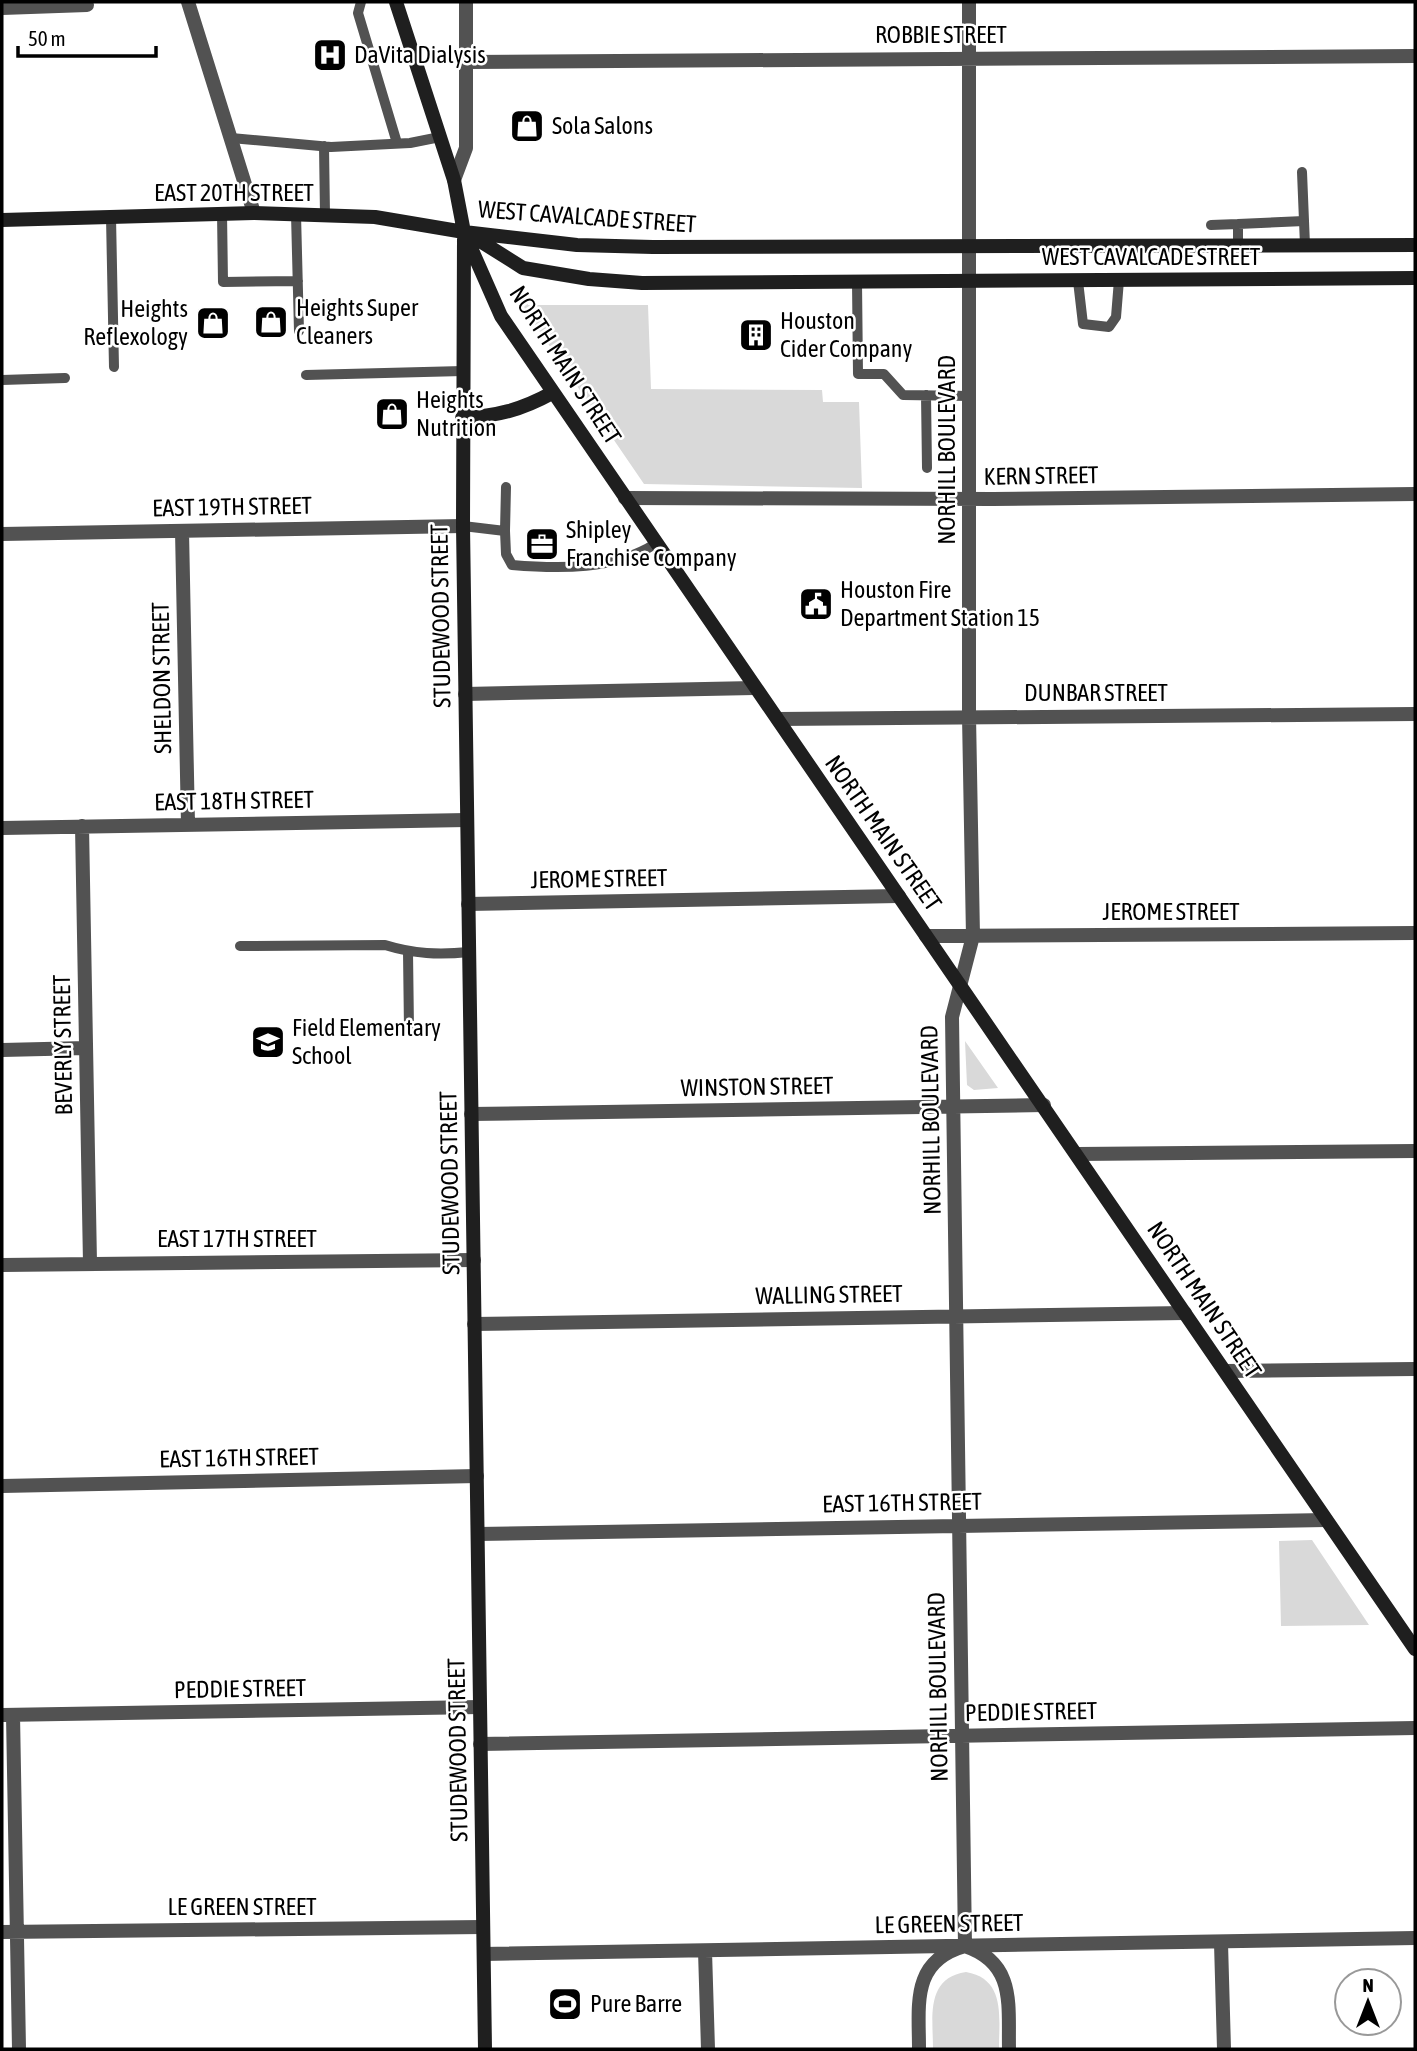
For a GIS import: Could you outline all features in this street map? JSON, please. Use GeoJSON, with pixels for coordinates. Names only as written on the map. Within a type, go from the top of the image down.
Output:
{"type":"FeatureCollection","features":[{"type":"Feature","properties":{"kind":"main road","name":"NORTH MAIN STREET"},"geometry":{"type":"LineString","coordinates":[[396,2],[454,180],[464,232],[501,316],[1415,1649]]}},
{"type":"Feature","properties":{"kind":"main road","name":"EAST 20TH STREET"},"geometry":{"type":"LineString","coordinates":[[2,219],[296,214],[375,217],[464,232]]}},
{"type":"Feature","properties":{"kind":"main road","name":"WEST CAVALCADE STREET"},"geometry":{"type":"LineString","coordinates":[[464,232],[577,245],[641,247],[1415,245]]}},
{"type":"Feature","properties":{"kind":"main road","name":"WEST CAVALCADE STREET"},"geometry":{"type":"LineString","coordinates":[[464,232],[523,268],[589,279],[642,283],[1415,278]]}},
{"type":"Feature","properties":{"kind":"main road","name":"STUDEWOOD STREET"},"geometry":{"type":"LineString","coordinates":[[464,232],[463,526],[485,2049]]}},
{"type":"Feature","properties":{"kind":"main road"},"geometry":{"type":"LineString","coordinates":[[462,418],[498,416],[523,409],[552,393]]}},
{"type":"Feature","properties":{"kind":"street"},"geometry":{"type":"LineString","coordinates":[[188,2],[254,213]]}},
{"type":"Feature","properties":{"kind":"street"},"geometry":{"type":"LineString","coordinates":[[454,180],[466,148],[466,2]]}},
{"type":"Feature","properties":{"kind":"street","name":"NORHILL BOULEVARD"},"geometry":{"type":"LineString","coordinates":[[965,1946],[952,1017],[973,936],[969,716],[969,2]]}},
{"type":"Feature","properties":{"kind":"street"},"geometry":{"type":"LineString","coordinates":[[2,8],[88,5]]}},
{"type":"Feature","properties":{"kind":"street","name":"ROBBIE STREET"},"geometry":{"type":"LineString","coordinates":[[467,62],[1415,56]]}},
{"type":"Feature","properties":{"kind":"street","name":"KERN STREET"},"geometry":{"type":"LineString","coordinates":[[625,498],[971,499],[1415,494]]}},
{"type":"Feature","properties":{"kind":"street","name":"EAST 19TH STREET"},"geometry":{"type":"LineString","coordinates":[[2,534],[463,526]]}},
{"type":"Feature","properties":{"kind":"street","name":"SHELDON STREET"},"geometry":{"type":"LineString","coordinates":[[182,531],[188,824]]}},
{"type":"Feature","properties":{"kind":"street"},"geometry":{"type":"LineString","coordinates":[[465,694],[754,688]]}},
{"type":"Feature","properties":{"kind":"street","name":"DUNBAR STREET"},"geometry":{"type":"LineString","coordinates":[[778,719],[1415,714]]}},
{"type":"Feature","properties":{"kind":"street","name":"EAST 18TH STREET"},"geometry":{"type":"LineString","coordinates":[[2,828],[467,820]]}},
{"type":"Feature","properties":{"kind":"street","name":"BEVERLY STREET"},"geometry":{"type":"LineString","coordinates":[[82,826],[90,1263]]}},
{"type":"Feature","properties":{"kind":"street","name":"JEROME STREET"},"geometry":{"type":"LineString","coordinates":[[468,904],[899,896]]}},
{"type":"Feature","properties":{"kind":"street","name":"JEROME STREET"},"geometry":{"type":"LineString","coordinates":[[926,936],[1415,933]]}},
{"type":"Feature","properties":{"kind":"street"},"geometry":{"type":"LineString","coordinates":[[2,1050],[86,1048]]}},
{"type":"Feature","properties":{"kind":"street","name":"WINSTON STREET"},"geometry":{"type":"LineString","coordinates":[[471,1114],[1044,1105]]}},
{"type":"Feature","properties":{"kind":"street"},"geometry":{"type":"LineString","coordinates":[[1078,1154],[1415,1151]]}},
{"type":"Feature","properties":{"kind":"street","name":"EAST 17TH STREET"},"geometry":{"type":"LineString","coordinates":[[2,1265],[474,1260]]}},
{"type":"Feature","properties":{"kind":"street","name":"WALLING STREET"},"geometry":{"type":"LineString","coordinates":[[474,1324],[1185,1313]]}},
{"type":"Feature","properties":{"kind":"street"},"geometry":{"type":"LineString","coordinates":[[1226,1371],[1415,1369]]}},
{"type":"Feature","properties":{"kind":"street","name":"EAST 16TH STREET"},"geometry":{"type":"LineString","coordinates":[[2,1486],[477,1476]]}},
{"type":"Feature","properties":{"kind":"street","name":"EAST 16TH STREET"},"geometry":{"type":"LineString","coordinates":[[478,1534],[1326,1520]]}},
{"type":"Feature","properties":{"kind":"street","name":"PEDDIE STREET"},"geometry":{"type":"LineString","coordinates":[[7,1715],[480,1707]]}},
{"type":"Feature","properties":{"kind":"street"},"geometry":{"type":"LineString","coordinates":[[7,1715],[9,1932],[19,2049]]}},
{"type":"Feature","properties":{"kind":"street","name":"PEDDIE STREET"},"geometry":{"type":"LineString","coordinates":[[480,1744],[1415,1728]]}},
{"type":"Feature","properties":{"kind":"street","name":"LE GREEN STREET"},"geometry":{"type":"LineString","coordinates":[[9,1932],[483,1927]]}},
{"type":"Feature","properties":{"kind":"street","name":"LE GREEN STREET"},"geometry":{"type":"LineString","coordinates":[[484,1954],[1415,1938]]}},
{"type":"Feature","properties":{"kind":"street"},"geometry":{"type":"LineString","coordinates":[[1222,1943],[1224,2049]]}},
{"type":"Feature","properties":{"kind":"street"},"geometry":{"type":"LineString","coordinates":[[919,2049],[919,1998],[925,1974],[942,1956],[965,1946],[987,1956],[1002,1975],[1008,1998],[1009,2049]]}},
{"type":"Feature","properties":{"kind":"street"},"geometry":{"type":"LineString","coordinates":[[705,1951],[708,2049]]}},
{"type":"Feature","properties":{"kind":"lane"},"geometry":{"type":"LineString","coordinates":[[361,2],[358,13],[397,143]]}},
{"type":"Feature","properties":{"kind":"lane"},"geometry":{"type":"LineString","coordinates":[[231,138],[324,146],[397,143],[440,137]]}},
{"type":"Feature","properties":{"kind":"lane"},"geometry":{"type":"LineString","coordinates":[[324,146],[325,215]]}},
{"type":"Feature","properties":{"kind":"lane"},"geometry":{"type":"LineString","coordinates":[[1302,173],[1304,245]]}},
{"type":"Feature","properties":{"kind":"lane"},"geometry":{"type":"LineString","coordinates":[[222,214],[223,282],[298,281]]}},
{"type":"Feature","properties":{"kind":"lane"},"geometry":{"type":"LineString","coordinates":[[296,214],[299,331]]}},
{"type":"Feature","properties":{"kind":"lane"},"geometry":{"type":"LineString","coordinates":[[111,216],[114,367]]}},
{"type":"Feature","properties":{"kind":"lane"},"geometry":{"type":"LineString","coordinates":[[1211,225],[1304,221]]}},
{"type":"Feature","properties":{"kind":"lane"},"geometry":{"type":"LineString","coordinates":[[1238,224],[1238,246]]}},
{"type":"Feature","properties":{"kind":"lane"},"geometry":{"type":"LineString","coordinates":[[1078,281],[1083,324],[1109,327],[1116,317],[1119,280]]}},
{"type":"Feature","properties":{"kind":"lane"},"geometry":{"type":"LineString","coordinates":[[857,282],[858,374],[884,374],[903,395],[970,396]]}},
{"type":"Feature","properties":{"kind":"lane"},"geometry":{"type":"LineString","coordinates":[[306,375],[463,371]]}},
{"type":"Feature","properties":{"kind":"lane"},"geometry":{"type":"LineString","coordinates":[[2,380],[65,379]]}},
{"type":"Feature","properties":{"kind":"lane"},"geometry":{"type":"LineString","coordinates":[[926,395],[927,468]]}},
{"type":"Feature","properties":{"kind":"lane"},"geometry":{"type":"LineString","coordinates":[[506,486],[506,554],[512,565],[604,564],[636,556],[655,544]]}},
{"type":"Feature","properties":{"kind":"lane"},"geometry":{"type":"LineString","coordinates":[[463,526],[505,531]]}},
{"type":"Feature","properties":{"kind":"lane"},"geometry":{"type":"LineString","coordinates":[[240,946],[385,945],[408,952],[436,955],[469,952]]}},
{"type":"Feature","properties":{"kind":"lane"},"geometry":{"type":"LineString","coordinates":[[408,952],[409,1029]]}},
{"type":"Feature","properties":{"kind":"shaded area"},"geometry":{"type":"Polygon","coordinates":[[[523,301],[527,301],[528,305],[648,305],[651,389],[822,390],[823,402],[859,402],[862,488],[644,484],[525,310],[523,301]]]}},
{"type":"Feature","properties":{"kind":"shaded area"},"geometry":{"type":"Polygon","coordinates":[[[965,1041],[998,1088],[974,1090],[967,1085],[965,1041]]]}},
{"type":"Feature","properties":{"kind":"shaded area"},"geometry":{"type":"Polygon","coordinates":[[[1312,1540],[1369,1625],[1281,1626],[1279,1541],[1312,1540]]]}},
{"type":"Feature","properties":{"kind":"shaded area"},"geometry":{"type":"Polygon","coordinates":[[[966,1972],[988,1982],[994,1991],[999,2012],[999,2049],[933,2049],[934,2001],[938,1991],[944,1982],[966,1972]]]}},
{"type":"Feature","properties":{"kind":"place","name":"DaVita Dialysis"},"geometry":{"type":"Point","coordinates":[330,55]}},
{"type":"Feature","properties":{"kind":"place","name":"Sola Salons"},"geometry":{"type":"Point","coordinates":[527,126]}},
{"type":"Feature","properties":{"kind":"place","name":"Heights Super Cleaners"},"geometry":{"type":"Point","coordinates":[271,322]}},
{"type":"Feature","properties":{"kind":"place","name":"Heights Reflexology"},"geometry":{"type":"Point","coordinates":[213,323]}},
{"type":"Feature","properties":{"kind":"place","name":"Houston Cider Company"},"geometry":{"type":"Point","coordinates":[756,335]}},
{"type":"Feature","properties":{"kind":"place","name":"Heights Nutrition"},"geometry":{"type":"Point","coordinates":[392,414]}},
{"type":"Feature","properties":{"kind":"place","name":"Shipley Franchise Company"},"geometry":{"type":"Point","coordinates":[542,544]}},
{"type":"Feature","properties":{"kind":"place","name":"Houston Fire Department Station 15"},"geometry":{"type":"Point","coordinates":[816,604]}},
{"type":"Feature","properties":{"kind":"place","name":"Field Elementary School"},"geometry":{"type":"Point","coordinates":[268,1042]}},
{"type":"Feature","properties":{"kind":"place","name":"Pure Barre"},"geometry":{"type":"Point","coordinates":[565,2004]}}]}
